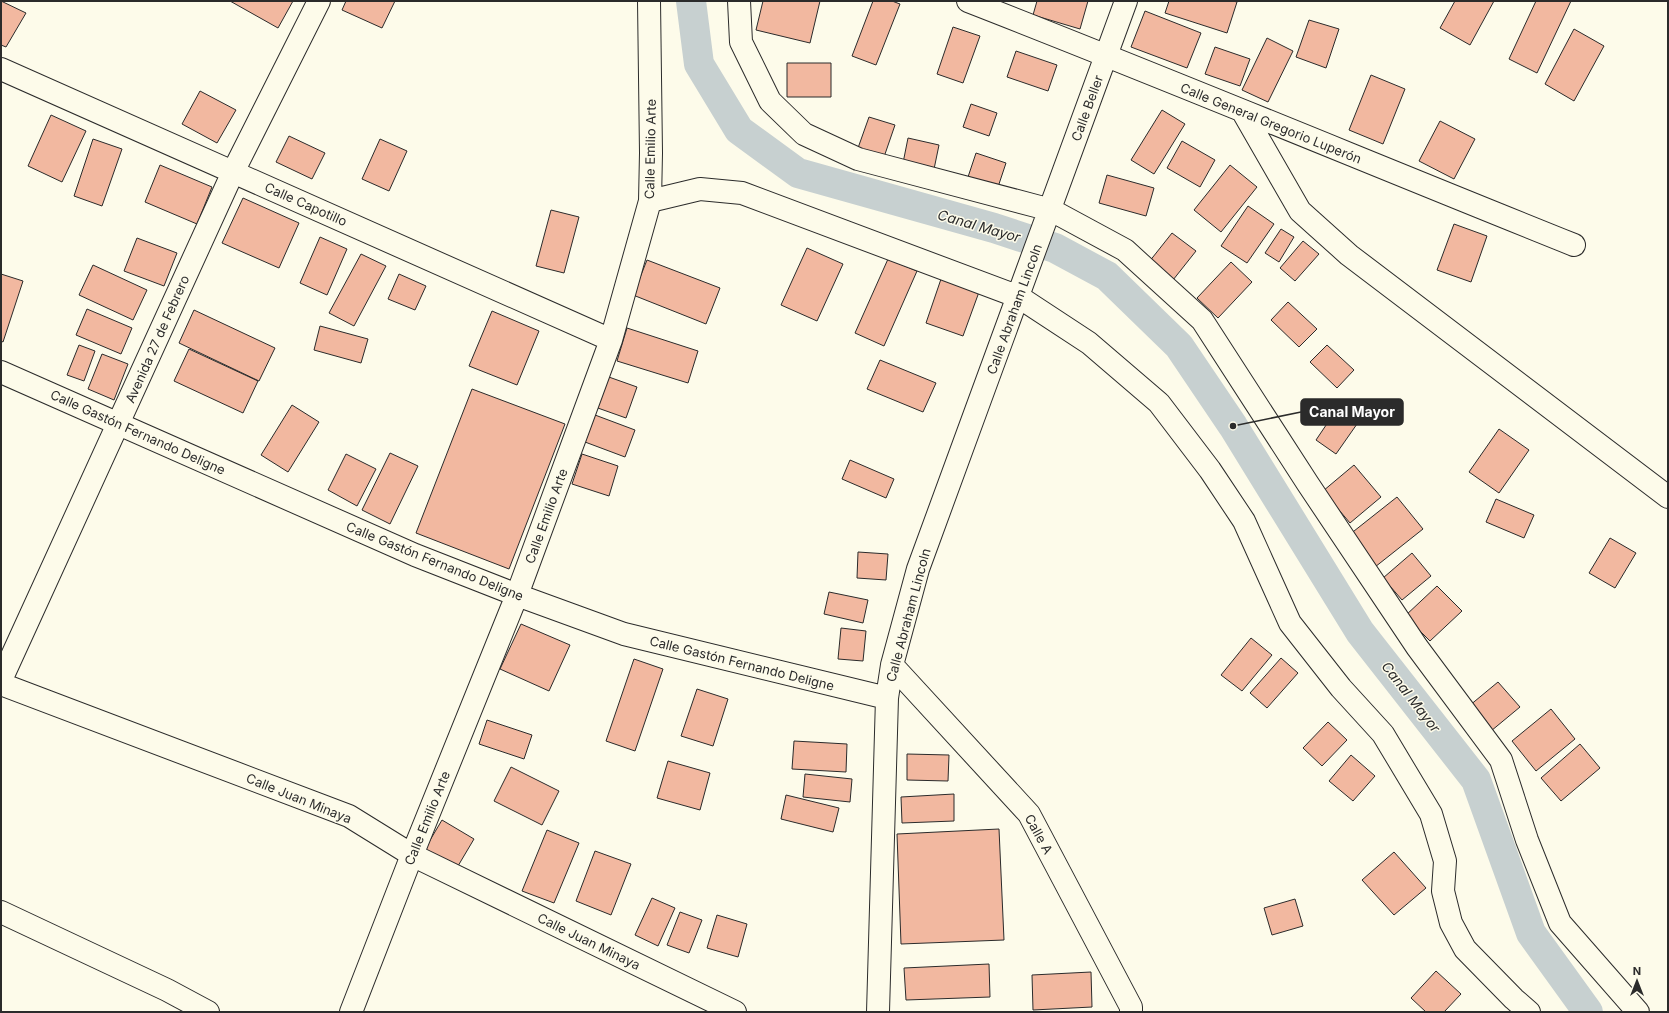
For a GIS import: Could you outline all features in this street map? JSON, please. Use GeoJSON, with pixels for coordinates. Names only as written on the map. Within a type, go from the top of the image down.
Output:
{"type":"FeatureCollection","features":[{"type":"Feature","properties":{"kind":"street","name":"Avenida 27 de Febrero"},"geometry":{"type":"LineString","coordinates":[[1,680],[120,423],[233,172],[319,1]]}},
{"type":"Feature","properties":{"kind":"street","name":"Calle Emilio Arte"},"geometry":{"type":"LineString","coordinates":[[351,1012],[412,855],[517,595],[611,340],[650,200],[651,153],[649,1]]}},
{"type":"Feature","properties":{"kind":"street"},"geometry":{"type":"LineString","coordinates":[[739,1],[741,42],[770,100],[804,134],[858,159],[1050,213],[1125,250],[1202,320],[1308,484],[1417,647],[1501,760],[1527,840],[1560,923],[1638,1012]]}},
{"type":"Feature","properties":{"kind":"street","name":"Calle General Gregorio Luperón"},"geometry":{"type":"LineString","coordinates":[[968,1],[1106,55],[1243,112],[1574,245]]}},
{"type":"Feature","properties":{"kind":"street","name":"Calle Beller"},"geometry":{"type":"LineString","coordinates":[[1050,213],[1126,1]]}},
{"type":"Feature","properties":{"kind":"street","name":"Calle Capotillo"},"geometry":{"type":"LineString","coordinates":[[1,69],[611,340]]}},
{"type":"Feature","properties":{"kind":"street"},"geometry":{"type":"LineString","coordinates":[[1243,112],[1300,211],[1349,254],[1668,497]]}},
{"type":"Feature","properties":{"kind":"street"},"geometry":{"type":"LineString","coordinates":[[650,200],[700,189],[742,193],[1019,297],[1089,343],[1159,403],[1210,470],[1244,521],[1290,623],[1341,688],[1383,734],[1431,814],[1445,862],[1443,891],[1451,923],[1465,949],[1514,999],[1530,1012]]}},
{"type":"Feature","properties":{"kind":"street","name":"Calle Abraham Lincoln"},"geometry":{"type":"LineString","coordinates":[[878,1012],[887,698],[892,665],[918,569],[1050,213]]}},
{"type":"Feature","properties":{"kind":"street","name":"Calle Gastón Fernando Deligne"},"geometry":{"type":"LineString","coordinates":[[1,372],[120,423],[415,555],[517,595],[624,634],[887,698]]}},
{"type":"Feature","properties":{"kind":"street","name":"Calle A"},"geometry":{"type":"LineString","coordinates":[[892,665],[1029,814],[1130,1007],[1131,1012]]}},
{"type":"Feature","properties":{"kind":"street","name":"Calle Juan Minaya"},"geometry":{"type":"LineString","coordinates":[[1,684],[348,816],[412,855],[735,1012]]}},
{"type":"Feature","properties":{"kind":"street"},"geometry":{"type":"LineString","coordinates":[[1,912],[167,990],[208,1012]]}},
{"type":"Feature","properties":{"kind":"building"},"geometry":{"type":"Polygon","coordinates":[[[1,1],[26,13],[6,47],[1,45],[1,1]]]}},
{"type":"Feature","properties":{"kind":"building"},"geometry":{"type":"Polygon","coordinates":[[[230,1],[293,1],[278,28],[230,1]]]}},
{"type":"Feature","properties":{"kind":"building"},"geometry":{"type":"Polygon","coordinates":[[[346,1],[395,1],[382,28],[342,10],[346,1]]]}},
{"type":"Feature","properties":{"kind":"building"},"geometry":{"type":"Polygon","coordinates":[[[763,1],[820,1],[810,43],[756,30],[763,1]]]}},
{"type":"Feature","properties":{"kind":"building"},"geometry":{"type":"Polygon","coordinates":[[[873,1],[892,1],[900,4],[876,65],[852,56],[873,1]]]}},
{"type":"Feature","properties":{"kind":"building"},"geometry":{"type":"Polygon","coordinates":[[[1037,1],[1088,1],[1080,29],[1033,15],[1037,1]]]}},
{"type":"Feature","properties":{"kind":"building"},"geometry":{"type":"Polygon","coordinates":[[[1169,1],[1237,2],[1227,33],[1165,13],[1169,1]]]}},
{"type":"Feature","properties":{"kind":"building"},"geometry":{"type":"Polygon","coordinates":[[[1455,1],[1494,1],[1470,45],[1440,28],[1455,1]]]}},
{"type":"Feature","properties":{"kind":"building"},"geometry":{"type":"Polygon","coordinates":[[[1536,1],[1571,1],[1537,73],[1509,59],[1536,1]]]}},
{"type":"Feature","properties":{"kind":"building"},"geometry":{"type":"Polygon","coordinates":[[[1145,11],[1201,33],[1187,68],[1131,47],[1145,11]]]}},
{"type":"Feature","properties":{"kind":"building"},"geometry":{"type":"Polygon","coordinates":[[[1309,20],[1339,29],[1326,68],[1296,57],[1309,20]]]}},
{"type":"Feature","properties":{"kind":"building"},"geometry":{"type":"Polygon","coordinates":[[[953,27],[980,36],[963,83],[937,74],[953,27]]]}},
{"type":"Feature","properties":{"kind":"building"},"geometry":{"type":"Polygon","coordinates":[[[1574,29],[1604,46],[1574,101],[1545,84],[1574,29]]]}},
{"type":"Feature","properties":{"kind":"building"},"geometry":{"type":"Polygon","coordinates":[[[1267,38],[1293,51],[1268,102],[1242,90],[1267,38]]]}},
{"type":"Feature","properties":{"kind":"building"},"geometry":{"type":"Polygon","coordinates":[[[1215,47],[1250,59],[1240,86],[1205,74],[1215,47]]]}},
{"type":"Feature","properties":{"kind":"building"},"geometry":{"type":"Polygon","coordinates":[[[1016,51],[1057,65],[1048,91],[1007,77],[1016,51]]]}},
{"type":"Feature","properties":{"kind":"building"},"geometry":{"type":"Polygon","coordinates":[[[787,63],[831,63],[831,97],[787,97],[787,63]]]}},
{"type":"Feature","properties":{"kind":"building"},"geometry":{"type":"Polygon","coordinates":[[[1371,75],[1405,89],[1383,144],[1349,130],[1371,75]]]}},
{"type":"Feature","properties":{"kind":"building"},"geometry":{"type":"Polygon","coordinates":[[[200,91],[236,110],[217,143],[182,124],[200,91]]]}},
{"type":"Feature","properties":{"kind":"building"},"geometry":{"type":"Polygon","coordinates":[[[971,104],[997,113],[989,136],[963,127],[971,104]]]}},
{"type":"Feature","properties":{"kind":"building"},"geometry":{"type":"Polygon","coordinates":[[[1162,110],[1185,124],[1154,174],[1131,160],[1162,110]]]}},
{"type":"Feature","properties":{"kind":"building"},"geometry":{"type":"Polygon","coordinates":[[[51,115],[86,131],[62,182],[28,166],[51,115]]]}},
{"type":"Feature","properties":{"kind":"building"},"geometry":{"type":"Polygon","coordinates":[[[869,117],[895,125],[884,157],[858,148],[869,117]]]}},
{"type":"Feature","properties":{"kind":"building"},"geometry":{"type":"Polygon","coordinates":[[[1440,121],[1475,139],[1454,179],[1419,161],[1440,121]]]}},
{"type":"Feature","properties":{"kind":"building"},"geometry":{"type":"Polygon","coordinates":[[[289,136],[325,153],[312,179],[276,162],[289,136]]]}},
{"type":"Feature","properties":{"kind":"building"},"geometry":{"type":"Polygon","coordinates":[[[908,138],[939,145],[933,174],[902,168],[908,138]]]}},
{"type":"Feature","properties":{"kind":"building"},"geometry":{"type":"Polygon","coordinates":[[[93,139],[122,149],[102,206],[74,196],[93,139]]]}},
{"type":"Feature","properties":{"kind":"building"},"geometry":{"type":"Polygon","coordinates":[[[380,139],[407,151],[389,191],[362,179],[380,139]]]}},
{"type":"Feature","properties":{"kind":"building"},"geometry":{"type":"Polygon","coordinates":[[[1182,141],[1215,160],[1200,187],[1167,168],[1182,141]]]}},
{"type":"Feature","properties":{"kind":"building"},"geometry":{"type":"Polygon","coordinates":[[[976,153],[1006,163],[998,187],[968,177],[976,153]]]}},
{"type":"Feature","properties":{"kind":"building"},"geometry":{"type":"Polygon","coordinates":[[[160,165],[212,187],[197,224],[145,202],[160,165]]]}},
{"type":"Feature","properties":{"kind":"building"},"geometry":{"type":"Polygon","coordinates":[[[1230,165],[1257,187],[1221,232],[1194,210],[1230,165]]]}},
{"type":"Feature","properties":{"kind":"building"},"geometry":{"type":"Polygon","coordinates":[[[1107,175],[1154,188],[1146,216],[1099,203],[1107,175]]]}},
{"type":"Feature","properties":{"kind":"building"},"geometry":{"type":"Polygon","coordinates":[[[243,198],[299,223],[279,268],[222,243],[243,198]]]}},
{"type":"Feature","properties":{"kind":"building"},"geometry":{"type":"Polygon","coordinates":[[[1248,206],[1274,224],[1247,263],[1221,246],[1248,206]]]}},
{"type":"Feature","properties":{"kind":"building"},"geometry":{"type":"Polygon","coordinates":[[[551,210],[579,217],[564,273],[536,266],[551,210]]]}},
{"type":"Feature","properties":{"kind":"building"},"geometry":{"type":"Polygon","coordinates":[[[1454,224],[1487,236],[1471,282],[1437,270],[1454,224]]]}},
{"type":"Feature","properties":{"kind":"building"},"geometry":{"type":"Polygon","coordinates":[[[1281,229],[1294,237],[1279,262],[1265,253],[1281,229]]]}},
{"type":"Feature","properties":{"kind":"building"},"geometry":{"type":"Polygon","coordinates":[[[1172,233],[1196,251],[1173,280],[1149,262],[1172,233]]]}},
{"type":"Feature","properties":{"kind":"building"},"geometry":{"type":"Polygon","coordinates":[[[320,237],[347,249],[327,295],[300,283],[320,237]]]}},
{"type":"Feature","properties":{"kind":"building"},"geometry":{"type":"Polygon","coordinates":[[[137,238],[177,253],[164,286],[124,271],[137,238]]]}},
{"type":"Feature","properties":{"kind":"building"},"geometry":{"type":"Polygon","coordinates":[[[1303,241],[1319,254],[1295,281],[1280,268],[1303,241]]]}},
{"type":"Feature","properties":{"kind":"building"},"geometry":{"type":"Polygon","coordinates":[[[807,248],[843,264],[817,321],[781,305],[807,248]]]}},
{"type":"Feature","properties":{"kind":"building"},"geometry":{"type":"Polygon","coordinates":[[[361,254],[386,266],[354,326],[329,313],[361,254]]]}},
{"type":"Feature","properties":{"kind":"building"},"geometry":{"type":"Polygon","coordinates":[[[888,259],[917,271],[884,346],[855,333],[888,259]]]}},
{"type":"Feature","properties":{"kind":"building"},"geometry":{"type":"Polygon","coordinates":[[[647,260],[720,288],[706,324],[633,295],[647,260]]]}},
{"type":"Feature","properties":{"kind":"building"},"geometry":{"type":"Polygon","coordinates":[[[1231,262],[1252,282],[1218,318],[1197,298],[1231,262]]]}},
{"type":"Feature","properties":{"kind":"building"},"geometry":{"type":"Polygon","coordinates":[[[93,265],[147,290],[133,320],[79,295],[93,265]]]}},
{"type":"Feature","properties":{"kind":"building"},"geometry":{"type":"Polygon","coordinates":[[[1,274],[23,281],[3,342],[1,341],[1,274]]]}},
{"type":"Feature","properties":{"kind":"building"},"geometry":{"type":"Polygon","coordinates":[[[399,274],[426,286],[415,310],[388,299],[399,274]]]}},
{"type":"Feature","properties":{"kind":"building"},"geometry":{"type":"Polygon","coordinates":[[[941,279],[979,292],[963,336],[926,323],[941,279]]]}},
{"type":"Feature","properties":{"kind":"building"},"geometry":{"type":"Polygon","coordinates":[[[1288,302],[1317,329],[1299,347],[1271,320],[1288,302]]]}},
{"type":"Feature","properties":{"kind":"building"},"geometry":{"type":"Polygon","coordinates":[[[87,309],[132,328],[121,354],[76,335],[87,309]]]}},
{"type":"Feature","properties":{"kind":"building"},"geometry":{"type":"Polygon","coordinates":[[[194,310],[275,348],[259,381],[179,343],[194,310]]]}},
{"type":"Feature","properties":{"kind":"building"},"geometry":{"type":"Polygon","coordinates":[[[492,311],[539,331],[517,385],[469,366],[492,311]]]}},
{"type":"Feature","properties":{"kind":"building"},"geometry":{"type":"Polygon","coordinates":[[[320,326],[368,339],[361,363],[314,350],[320,326]]]}},
{"type":"Feature","properties":{"kind":"building"},"geometry":{"type":"Polygon","coordinates":[[[627,328],[698,351],[688,383],[617,361],[627,328]]]}},
{"type":"Feature","properties":{"kind":"building"},"geometry":{"type":"Polygon","coordinates":[[[79,345],[95,351],[84,381],[67,375],[79,345]]]}},
{"type":"Feature","properties":{"kind":"building"},"geometry":{"type":"Polygon","coordinates":[[[1327,345],[1354,370],[1337,388],[1310,362],[1327,345]]]}},
{"type":"Feature","properties":{"kind":"building"},"geometry":{"type":"Polygon","coordinates":[[[189,349],[258,381],[243,413],[174,381],[189,349]]]}},
{"type":"Feature","properties":{"kind":"building"},"geometry":{"type":"Polygon","coordinates":[[[102,354],[128,364],[114,400],[88,389],[102,354]]]}},
{"type":"Feature","properties":{"kind":"building"},"geometry":{"type":"Polygon","coordinates":[[[880,360],[936,383],[923,412],[867,389],[880,360]]]}},
{"type":"Feature","properties":{"kind":"building"},"geometry":{"type":"Polygon","coordinates":[[[606,376],[637,387],[626,418],[595,407],[606,376]]]}},
{"type":"Feature","properties":{"kind":"building"},"geometry":{"type":"Polygon","coordinates":[[[472,389],[565,424],[509,569],[416,533],[472,389]]]}},
{"type":"Feature","properties":{"kind":"building"},"geometry":{"type":"Polygon","coordinates":[[[1343,400],[1364,414],[1336,454],[1316,440],[1343,400]]]}},
{"type":"Feature","properties":{"kind":"building"},"geometry":{"type":"Polygon","coordinates":[[[292,405],[319,422],[288,472],[261,455],[292,405]]]}},
{"type":"Feature","properties":{"kind":"building"},"geometry":{"type":"Polygon","coordinates":[[[595,415],[635,430],[625,457],[585,442],[595,415]]]}},
{"type":"Feature","properties":{"kind":"building"},"geometry":{"type":"Polygon","coordinates":[[[1499,429],[1529,450],[1499,493],[1469,472],[1499,429]]]}},
{"type":"Feature","properties":{"kind":"building"},"geometry":{"type":"Polygon","coordinates":[[[390,453],[418,466],[390,524],[362,510],[390,453]]]}},
{"type":"Feature","properties":{"kind":"building"},"geometry":{"type":"Polygon","coordinates":[[[346,454],[376,469],[357,506],[328,490],[346,454]]]}},
{"type":"Feature","properties":{"kind":"building"},"geometry":{"type":"Polygon","coordinates":[[[582,454],[618,466],[609,496],[572,484],[582,454]]]}},
{"type":"Feature","properties":{"kind":"building"},"geometry":{"type":"Polygon","coordinates":[[[850,460],[894,479],[886,498],[842,479],[850,460]]]}},
{"type":"Feature","properties":{"kind":"building"},"geometry":{"type":"Polygon","coordinates":[[[1354,465],[1381,497],[1350,523],[1323,491],[1354,465]]]}},
{"type":"Feature","properties":{"kind":"building"},"geometry":{"type":"Polygon","coordinates":[[[1397,497],[1423,529],[1375,567],[1349,535],[1397,497]]]}},
{"type":"Feature","properties":{"kind":"building"},"geometry":{"type":"Polygon","coordinates":[[[1496,499],[1534,515],[1524,538],[1486,522],[1496,499]]]}},
{"type":"Feature","properties":{"kind":"building"},"geometry":{"type":"Polygon","coordinates":[[[1610,538],[1636,553],[1615,588],[1589,573],[1610,538]]]}},
{"type":"Feature","properties":{"kind":"building"},"geometry":{"type":"Polygon","coordinates":[[[858,552],[888,554],[886,580],[857,578],[858,552]]]}},
{"type":"Feature","properties":{"kind":"building"},"geometry":{"type":"Polygon","coordinates":[[[1412,553],[1431,576],[1402,600],[1383,578],[1412,553]]]}},
{"type":"Feature","properties":{"kind":"building"},"geometry":{"type":"Polygon","coordinates":[[[1437,586],[1462,611],[1430,641],[1405,616],[1437,586]]]}},
{"type":"Feature","properties":{"kind":"building"},"geometry":{"type":"Polygon","coordinates":[[[829,592],[868,600],[863,623],[824,614],[829,592]]]}},
{"type":"Feature","properties":{"kind":"building"},"geometry":{"type":"Polygon","coordinates":[[[521,624],[570,645],[549,691],[500,669],[521,624]]]}},
{"type":"Feature","properties":{"kind":"building"},"geometry":{"type":"Polygon","coordinates":[[[841,628],[866,631],[863,661],[838,659],[841,628]]]}},
{"type":"Feature","properties":{"kind":"building"},"geometry":{"type":"Polygon","coordinates":[[[1251,638],[1272,655],[1242,691],[1221,675],[1251,638]]]}},
{"type":"Feature","properties":{"kind":"building"},"geometry":{"type":"Polygon","coordinates":[[[1281,658],[1298,673],[1267,708],[1250,693],[1281,658]]]}},
{"type":"Feature","properties":{"kind":"building"},"geometry":{"type":"Polygon","coordinates":[[[634,659],[663,669],[635,751],[606,741],[634,659]]]}},
{"type":"Feature","properties":{"kind":"building"},"geometry":{"type":"Polygon","coordinates":[[[1498,682],[1520,707],[1491,731],[1469,706],[1498,682]]]}},
{"type":"Feature","properties":{"kind":"building"},"geometry":{"type":"Polygon","coordinates":[[[697,689],[728,699],[713,746],[681,736],[697,689]]]}},
{"type":"Feature","properties":{"kind":"building"},"geometry":{"type":"Polygon","coordinates":[[[1551,709],[1575,739],[1536,771],[1512,741],[1551,709]]]}},
{"type":"Feature","properties":{"kind":"building"},"geometry":{"type":"Polygon","coordinates":[[[487,720],[532,735],[524,759],[479,744],[487,720]]]}},
{"type":"Feature","properties":{"kind":"building"},"geometry":{"type":"Polygon","coordinates":[[[1328,722],[1347,740],[1322,766],[1303,748],[1328,722]]]}},
{"type":"Feature","properties":{"kind":"building"},"geometry":{"type":"Polygon","coordinates":[[[794,741],[847,744],[846,772],[792,769],[794,741]]]}},
{"type":"Feature","properties":{"kind":"building"},"geometry":{"type":"Polygon","coordinates":[[[1580,744],[1600,768],[1561,801],[1541,778],[1580,744]]]}},
{"type":"Feature","properties":{"kind":"building"},"geometry":{"type":"Polygon","coordinates":[[[907,754],[949,755],[948,781],[907,780],[907,754]]]}},
{"type":"Feature","properties":{"kind":"building"},"geometry":{"type":"Polygon","coordinates":[[[1351,755],[1375,776],[1353,801],[1329,781],[1351,755]]]}},
{"type":"Feature","properties":{"kind":"building"},"geometry":{"type":"Polygon","coordinates":[[[668,761],[710,773],[700,810],[657,798],[668,761]]]}},
{"type":"Feature","properties":{"kind":"building"},"geometry":{"type":"Polygon","coordinates":[[[511,767],[559,791],[542,825],[494,801],[511,767]]]}},
{"type":"Feature","properties":{"kind":"building"},"geometry":{"type":"Polygon","coordinates":[[[805,774],[852,779],[850,802],[803,797],[805,774]]]}},
{"type":"Feature","properties":{"kind":"building"},"geometry":{"type":"Polygon","coordinates":[[[954,794],[954,821],[902,823],[901,797],[954,794]]]}},
{"type":"Feature","properties":{"kind":"building"},"geometry":{"type":"Polygon","coordinates":[[[786,795],[839,808],[833,832],[781,819],[786,795]]]}},
{"type":"Feature","properties":{"kind":"building"},"geometry":{"type":"Polygon","coordinates":[[[442,820],[474,839],[455,871],[423,852],[442,820]]]}},
{"type":"Feature","properties":{"kind":"building"},"geometry":{"type":"Polygon","coordinates":[[[999,829],[1004,940],[901,944],[897,834],[999,829]]]}},
{"type":"Feature","properties":{"kind":"building"},"geometry":{"type":"Polygon","coordinates":[[[547,830],[579,843],[554,903],[522,891],[547,830]]]}},
{"type":"Feature","properties":{"kind":"building"},"geometry":{"type":"Polygon","coordinates":[[[595,851],[631,864],[611,915],[576,901],[595,851]]]}},
{"type":"Feature","properties":{"kind":"building"},"geometry":{"type":"Polygon","coordinates":[[[1394,852],[1426,888],[1394,915],[1362,880],[1394,852]]]}},
{"type":"Feature","properties":{"kind":"building"},"geometry":{"type":"Polygon","coordinates":[[[652,898],[675,908],[658,946],[635,935],[652,898]]]}},
{"type":"Feature","properties":{"kind":"building"},"geometry":{"type":"Polygon","coordinates":[[[1295,899],[1303,926],[1272,935],[1264,908],[1295,899]]]}},
{"type":"Feature","properties":{"kind":"building"},"geometry":{"type":"Polygon","coordinates":[[[680,912],[702,920],[689,953],[667,945],[680,912]]]}},
{"type":"Feature","properties":{"kind":"building"},"geometry":{"type":"Polygon","coordinates":[[[717,915],[747,924],[738,957],[707,948],[717,915]]]}},
{"type":"Feature","properties":{"kind":"building"},"geometry":{"type":"Polygon","coordinates":[[[989,964],[990,997],[906,1000],[904,968],[989,964]]]}},
{"type":"Feature","properties":{"kind":"building"},"geometry":{"type":"Polygon","coordinates":[[[1436,971],[1461,994],[1444,1012],[1426,1012],[1411,998],[1436,971]]]}},
{"type":"Feature","properties":{"kind":"building"},"geometry":{"type":"Polygon","coordinates":[[[1091,972],[1092,1007],[1033,1010],[1032,975],[1091,972]]]}},
{"type":"Feature","properties":{"kind":"waterway","name":"Canal Mayor"},"geometry":{"type":"LineString","coordinates":[[691,1],[699,64],[739,130],[798,173],[994,228],[1055,248],[1107,276],[1179,346],[1233,426],[1360,632],[1476,780],[1531,933],[1588,1012]]}},
{"type":"Feature","properties":{"kind":"place","name":"Canal Mayor"},"geometry":{"type":"Point","coordinates":[1233,426]}}]}
